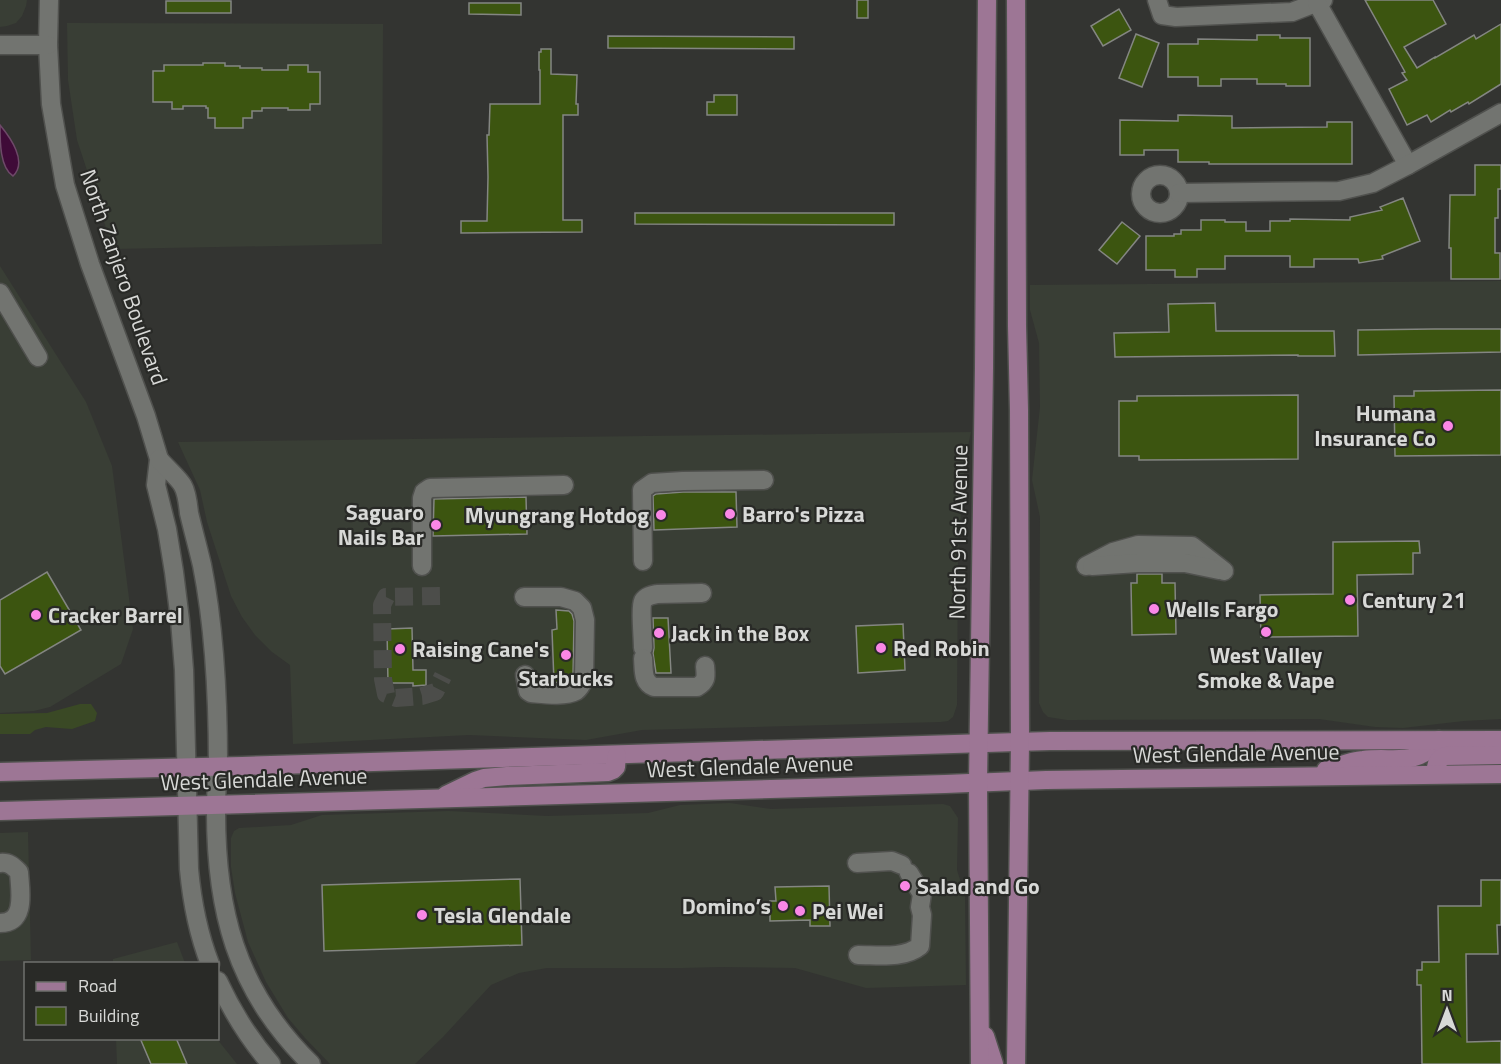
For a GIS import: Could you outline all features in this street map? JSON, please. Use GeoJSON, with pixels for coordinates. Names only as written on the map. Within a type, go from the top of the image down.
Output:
{"type":"FeatureCollection","features":[{"type":"Feature","properties":{"kind":"main road","name":"North 91st Avenue"},"geometry":{"type":"LineString","coordinates":[[980,1064],[978,783],[987,0]]}},
{"type":"Feature","properties":{"kind":"main road"},"geometry":{"type":"LineString","coordinates":[[1016,1064],[1020,742],[1017,0]]}},
{"type":"Feature","properties":{"kind":"main road"},"geometry":{"type":"LineString","coordinates":[[985,325],[1017,326]]}},
{"type":"Feature","properties":{"kind":"main road"},"geometry":{"type":"LineString","coordinates":[[1306,776],[1361,760],[1415,758],[1439,740]]}},
{"type":"Feature","properties":{"kind":"main road","name":"West Glendale Avenue"},"geometry":{"type":"LineString","coordinates":[[0,772],[1050,741],[1501,740]]}},
{"type":"Feature","properties":{"kind":"main road"},"geometry":{"type":"LineString","coordinates":[[439,799],[484,778],[600,773],[613,770],[617,765],[617,755]]}},
{"type":"Feature","properties":{"kind":"main road"},"geometry":{"type":"LineString","coordinates":[[1435,774],[1437,761],[1445,756],[1501,755]]}},
{"type":"Feature","properties":{"kind":"main road","name":"West Glendale Avenue"},"geometry":{"type":"LineString","coordinates":[[0,811],[1019,781],[1501,774]]}},
{"type":"Feature","properties":{"kind":"main road"},"geometry":{"type":"LineString","coordinates":[[980,1020],[994,1064]]}},
{"type":"Feature","properties":{"kind":"street","name":"North Zanjero Boulevard"},"geometry":{"type":"LineString","coordinates":[[49,0],[48,45],[51,104],[65,185],[90,264],[146,416],[159,459],[156,486],[167,529],[180,620],[184,670],[189,869],[199,930],[210,962]]}},
{"type":"Feature","properties":{"kind":"street"},"geometry":{"type":"LineString","coordinates":[[1160,7],[1176,17],[1292,12],[1320,2],[1408,165]]}},
{"type":"Feature","properties":{"kind":"street"},"geometry":{"type":"LineString","coordinates":[[0,45],[48,45]]}},
{"type":"Feature","properties":{"kind":"street"},"geometry":{"type":"LineString","coordinates":[[1179,194],[1338,191],[1373,183],[1501,113]]}},
{"type":"Feature","properties":{"kind":"street"},"geometry":{"type":"LineString","coordinates":[[0,293],[38,357]]}},
{"type":"Feature","properties":{"kind":"street","name":"North Zanjero Boulevard"},"geometry":{"type":"LineString","coordinates":[[159,459],[183,486],[204,573],[209,606],[216,672],[218,766],[216,805],[220,887],[228,924],[248,980],[263,1006],[280,1030],[312,1064]]}},
{"type":"Feature","properties":{"kind":"street"},"geometry":{"type":"LineString","coordinates":[[643,561],[642,490],[652,483],[764,480]]}},
{"type":"Feature","properties":{"kind":"street"},"geometry":{"type":"LineString","coordinates":[[422,566],[422,498],[424,492],[430,488],[564,484]]}},
{"type":"Feature","properties":{"kind":"street"},"geometry":{"type":"LineString","coordinates":[[1138,545],[1192,546],[1224,571],[1185,563],[1086,566],[1113,552],[1138,545]]}},
{"type":"Feature","properties":{"kind":"street"},"geometry":{"type":"LineString","coordinates":[[702,593],[650,595],[644,601],[642,608],[645,680],[648,685],[654,687],[697,687],[706,678],[705,666]]}},
{"type":"Feature","properties":{"kind":"street"},"geometry":{"type":"LineString","coordinates":[[524,597],[561,597],[575,601],[582,608],[585,620],[584,679],[575,692],[531,693],[528,691],[525,675]]}},
{"type":"Feature","properties":{"kind":"street"},"geometry":{"type":"LineString","coordinates":[[857,863],[892,861],[906,869],[922,894],[920,946],[904,954],[858,949]]}},
{"type":"Feature","properties":{"kind":"street"},"geometry":{"type":"LineString","coordinates":[[0,912],[10,908],[11,875],[6,864]]}},
{"type":"Feature","properties":{"kind":"street"},"geometry":{"type":"LineString","coordinates":[[0,923],[5,923],[17,915],[21,904],[20,872],[6,864]]}},
{"type":"Feature","properties":{"kind":"street"},"geometry":{"type":"LineString","coordinates":[[219,983],[240,1023],[271,1064]]}},
{"type":"Feature","properties":{"kind":"shaded area"},"geometry":{"type":"Polygon","coordinates":[[[0,0],[27,0],[22,16],[16,23],[0,27],[0,0]]]}},
{"type":"Feature","properties":{"kind":"shaded area"},"geometry":{"type":"Polygon","coordinates":[[[67,23],[383,24],[382,244],[113,249],[77,140],[68,80],[67,23]]]}},
{"type":"Feature","properties":{"kind":"shaded area"},"geometry":{"type":"Polygon","coordinates":[[[0,125],[18,157],[19,164],[13,176],[3,161],[0,125]]]}},
{"type":"Feature","properties":{"kind":"shaded area"},"geometry":{"type":"Polygon","coordinates":[[[0,266],[86,402],[112,466],[133,629],[121,664],[50,707],[34,711],[0,713],[0,266]]]}},
{"type":"Feature","properties":{"kind":"shaded area"},"geometry":{"type":"Polygon","coordinates":[[[1501,281],[1501,719],[1403,728],[1375,727],[1319,719],[1067,720],[1048,717],[1043,712],[1039,703],[1040,517],[1032,480],[1040,407],[1039,343],[1030,310],[1030,285],[1501,281]]]}},
{"type":"Feature","properties":{"kind":"shaded area"},"geometry":{"type":"Polygon","coordinates":[[[971,432],[965,460],[958,555],[957,705],[953,717],[948,721],[642,730],[586,740],[469,735],[293,744],[290,665],[272,652],[255,635],[231,596],[207,522],[200,490],[178,442],[971,432]]]}},
{"type":"Feature","properties":{"kind":"shaded area"},"geometry":{"type":"Polygon","coordinates":[[[730,803],[771,809],[943,804],[950,806],[958,818],[957,870],[965,896],[966,985],[866,988],[795,968],[547,968],[519,973],[491,985],[415,1064],[330,1064],[288,1018],[266,982],[248,942],[235,893],[231,867],[231,838],[234,831],[239,828],[291,825],[322,815],[449,811],[547,816],[648,813],[680,805],[730,803]]]}},
{"type":"Feature","properties":{"kind":"shaded area"},"geometry":{"type":"Polygon","coordinates":[[[28,832],[31,960],[0,961],[0,833],[28,832]]]}},
{"type":"Feature","properties":{"kind":"shaded area"},"geometry":{"type":"Polygon","coordinates":[[[177,942],[185,962],[113,962],[113,959],[177,942]]]}},
{"type":"Feature","properties":{"kind":"shaded area"},"geometry":{"type":"Polygon","coordinates":[[[116,1040],[218,1040],[237,1064],[117,1064],[116,1040]]]}},
{"type":"Feature","properties":{"kind":"green space"},"geometry":{"type":"Polygon","coordinates":[[[80,704],[91,704],[97,713],[95,721],[72,729],[46,727],[30,734],[0,734],[0,714],[47,713],[80,704]]]}},
{"type":"Feature","properties":{"kind":"building"},"geometry":{"type":"Polygon","coordinates":[[[857,0],[868,0],[868,18],[857,18],[857,0]]]}},
{"type":"Feature","properties":{"kind":"building"},"geometry":{"type":"Polygon","coordinates":[[[1365,0],[1433,0],[1446,24],[1404,47],[1417,68],[1474,35],[1476,39],[1501,24],[1501,84],[1469,104],[1468,102],[1451,112],[1450,110],[1431,122],[1427,115],[1407,125],[1389,89],[1407,80],[1402,73],[1405,72],[1365,0]]]}},
{"type":"Feature","properties":{"kind":"building"},"geometry":{"type":"Polygon","coordinates":[[[166,1],[231,1],[231,13],[166,13],[166,1]]]}},
{"type":"Feature","properties":{"kind":"building"},"geometry":{"type":"Polygon","coordinates":[[[469,3],[521,3],[521,15],[469,14],[469,3]]]}},
{"type":"Feature","properties":{"kind":"building"},"geometry":{"type":"Polygon","coordinates":[[[1119,9],[1131,30],[1103,46],[1091,26],[1119,9]]]}},
{"type":"Feature","properties":{"kind":"building"},"geometry":{"type":"Polygon","coordinates":[[[1136,34],[1159,43],[1142,87],[1119,78],[1136,34]]]}},
{"type":"Feature","properties":{"kind":"building"},"geometry":{"type":"Polygon","coordinates":[[[1257,35],[1310,38],[1310,86],[1257,84],[1257,79],[1221,79],[1221,86],[1198,86],[1198,77],[1168,77],[1168,44],[1198,44],[1198,39],[1257,40],[1257,35]]]}},
{"type":"Feature","properties":{"kind":"building"},"geometry":{"type":"Polygon","coordinates":[[[608,36],[794,37],[794,49],[608,48],[608,36]]]}},
{"type":"Feature","properties":{"kind":"building"},"geometry":{"type":"Polygon","coordinates":[[[541,49],[551,49],[551,74],[577,75],[578,115],[563,115],[563,220],[582,220],[582,232],[461,233],[461,221],[487,221],[487,135],[489,135],[490,104],[540,104],[539,52],[541,49]]]}},
{"type":"Feature","properties":{"kind":"building"},"geometry":{"type":"Polygon","coordinates":[[[203,63],[225,63],[225,66],[262,68],[262,70],[288,70],[288,65],[308,65],[308,72],[320,72],[320,104],[310,104],[310,110],[262,108],[262,111],[252,111],[252,118],[243,118],[243,128],[215,128],[215,118],[208,118],[206,106],[183,106],[183,109],[172,109],[172,102],[153,102],[153,71],[164,71],[164,65],[203,65],[203,63]]]}},
{"type":"Feature","properties":{"kind":"building"},"geometry":{"type":"Polygon","coordinates":[[[714,95],[737,95],[737,115],[707,115],[707,102],[714,102],[714,95]]]}},
{"type":"Feature","properties":{"kind":"building"},"geometry":{"type":"Polygon","coordinates":[[[1178,115],[1232,116],[1232,128],[1327,127],[1327,122],[1352,122],[1352,164],[1178,162],[1178,150],[1144,150],[1144,155],[1120,155],[1120,120],[1178,121],[1178,115]]]}},
{"type":"Feature","properties":{"kind":"building"},"geometry":{"type":"Polygon","coordinates":[[[1475,165],[1501,165],[1498,218],[1495,218],[1495,253],[1500,253],[1500,279],[1451,279],[1450,195],[1475,195],[1475,165]]]}},
{"type":"Feature","properties":{"kind":"building"},"geometry":{"type":"Polygon","coordinates":[[[1403,198],[1420,241],[1382,256],[1383,259],[1359,263],[1358,259],[1314,259],[1314,267],[1290,267],[1290,256],[1225,256],[1225,269],[1197,269],[1197,277],[1175,277],[1175,270],[1146,270],[1146,236],[1174,236],[1174,234],[1181,234],[1181,230],[1201,230],[1201,220],[1246,222],[1246,231],[1270,231],[1270,221],[1350,220],[1350,217],[1382,210],[1380,207],[1403,198]]]}},
{"type":"Feature","properties":{"kind":"building"},"geometry":{"type":"Polygon","coordinates":[[[635,213],[894,213],[894,225],[635,224],[635,213]]]}},
{"type":"Feature","properties":{"kind":"building"},"geometry":{"type":"Polygon","coordinates":[[[1122,222],[1140,236],[1117,264],[1099,250],[1122,222]]]}},
{"type":"Feature","properties":{"kind":"building"},"geometry":{"type":"Polygon","coordinates":[[[1215,303],[1216,331],[1334,331],[1335,356],[1115,357],[1114,333],[1169,332],[1168,304],[1215,303]]]}},
{"type":"Feature","properties":{"kind":"building"},"geometry":{"type":"Polygon","coordinates":[[[1501,329],[1501,352],[1358,355],[1358,330],[1501,329]]]}},
{"type":"Feature","properties":{"kind":"building","name":"Humana Insurance Co"},"geometry":{"type":"Polygon","coordinates":[[[1501,390],[1501,455],[1395,456],[1394,396],[1414,396],[1414,391],[1501,390]]]}},
{"type":"Feature","properties":{"kind":"building"},"geometry":{"type":"Polygon","coordinates":[[[1298,395],[1298,459],[1139,460],[1139,456],[1119,456],[1119,401],[1137,401],[1137,396],[1298,395]]]}},
{"type":"Feature","properties":{"kind":"building"},"geometry":{"type":"Polygon","coordinates":[[[683,492],[736,492],[737,527],[654,530],[653,496],[683,492]]]}},
{"type":"Feature","properties":{"kind":"building"},"geometry":{"type":"Polygon","coordinates":[[[526,497],[527,534],[433,536],[434,499],[526,497]]]}},
{"type":"Feature","properties":{"kind":"building"},"geometry":{"type":"Polygon","coordinates":[[[1419,541],[1420,553],[1413,553],[1413,574],[1357,575],[1358,636],[1261,637],[1260,595],[1333,594],[1333,542],[1419,541]]]}},
{"type":"Feature","properties":{"kind":"building","name":"Cracker Barrel"},"geometry":{"type":"Polygon","coordinates":[[[47,572],[81,630],[5,674],[0,666],[0,600],[47,572]]]}},
{"type":"Feature","properties":{"kind":"building","name":"Wells Fargo"},"geometry":{"type":"Polygon","coordinates":[[[1137,574],[1162,574],[1162,583],[1175,583],[1176,634],[1132,635],[1131,583],[1137,583],[1137,574]]]}},
{"type":"Feature","properties":{"kind":"building","name":"Starbucks"},"geometry":{"type":"Polygon","coordinates":[[[556,610],[569,611],[574,621],[573,677],[570,681],[560,683],[554,682],[552,630],[557,629],[556,610]]]}},
{"type":"Feature","properties":{"kind":"building","name":"Jack in the Box"},"geometry":{"type":"Polygon","coordinates":[[[653,618],[668,618],[671,673],[656,673],[653,653],[653,618]]]}},
{"type":"Feature","properties":{"kind":"building","name":"Red Robin"},"geometry":{"type":"Polygon","coordinates":[[[903,624],[905,670],[858,673],[856,626],[903,624]]]}},
{"type":"Feature","properties":{"kind":"building","name":"Raising Cane's"},"geometry":{"type":"Polygon","coordinates":[[[412,628],[413,670],[426,670],[426,685],[388,683],[387,629],[412,628]]]}},
{"type":"Feature","properties":{"kind":"building","name":"Tesla Glendale"},"geometry":{"type":"Polygon","coordinates":[[[520,879],[522,945],[324,951],[322,885],[520,879]]]}},
{"type":"Feature","properties":{"kind":"building"},"geometry":{"type":"Polygon","coordinates":[[[1481,880],[1501,880],[1501,925],[1497,925],[1498,954],[1466,954],[1467,1042],[1501,1041],[1501,1064],[1422,1064],[1421,985],[1417,985],[1417,970],[1422,970],[1422,962],[1439,962],[1438,906],[1481,906],[1481,880]]]}},
{"type":"Feature","properties":{"kind":"building","name":"Pei Wei"},"geometry":{"type":"Polygon","coordinates":[[[829,886],[830,926],[810,926],[810,920],[770,921],[770,901],[776,901],[775,887],[829,886]]]}},
{"type":"Feature","properties":{"kind":"building"},"geometry":{"type":"Polygon","coordinates":[[[141,1040],[177,1040],[187,1064],[151,1064],[141,1040]]]}},
{"type":"Feature","properties":{"kind":"tunnel"},"geometry":{"type":"LineString","coordinates":[[440,596],[386,597],[382,605],[383,679],[386,694],[396,698],[422,696],[435,692],[443,676]]}},
{"type":"Feature","properties":{"kind":"place","name":"Humana Insurance Co"},"geometry":{"type":"Point","coordinates":[1448,426]}},
{"type":"Feature","properties":{"kind":"place","name":"Barro's Pizza"},"geometry":{"type":"Point","coordinates":[730,514]}},
{"type":"Feature","properties":{"kind":"place","name":"Myungrang Hotdog"},"geometry":{"type":"Point","coordinates":[661,515]}},
{"type":"Feature","properties":{"kind":"place","name":"Saguaro Nails Bar"},"geometry":{"type":"Point","coordinates":[436,525]}},
{"type":"Feature","properties":{"kind":"place","name":"Century 21"},"geometry":{"type":"Point","coordinates":[1350,600]}},
{"type":"Feature","properties":{"kind":"place","name":"Wells Fargo"},"geometry":{"type":"Point","coordinates":[1154,609]}},
{"type":"Feature","properties":{"kind":"place","name":"Cracker Barrel"},"geometry":{"type":"Point","coordinates":[36,615]}},
{"type":"Feature","properties":{"kind":"place","name":"West Valley Smoke & Vape"},"geometry":{"type":"Point","coordinates":[1266,632]}},
{"type":"Feature","properties":{"kind":"place","name":"Jack in the Box"},"geometry":{"type":"Point","coordinates":[659,633]}},
{"type":"Feature","properties":{"kind":"place","name":"Red Robin"},"geometry":{"type":"Point","coordinates":[881,648]}},
{"type":"Feature","properties":{"kind":"place","name":"Raising Cane's"},"geometry":{"type":"Point","coordinates":[400,649]}},
{"type":"Feature","properties":{"kind":"place","name":"Starbucks"},"geometry":{"type":"Point","coordinates":[566,655]}},
{"type":"Feature","properties":{"kind":"place","name":"Salad and Go"},"geometry":{"type":"Point","coordinates":[905,886]}},
{"type":"Feature","properties":{"kind":"place","name":"Domino’s"},"geometry":{"type":"Point","coordinates":[783,906]}},
{"type":"Feature","properties":{"kind":"place","name":"Pei Wei"},"geometry":{"type":"Point","coordinates":[800,911]}},
{"type":"Feature","properties":{"kind":"place","name":"Tesla Glendale"},"geometry":{"type":"Point","coordinates":[422,915]}}]}
